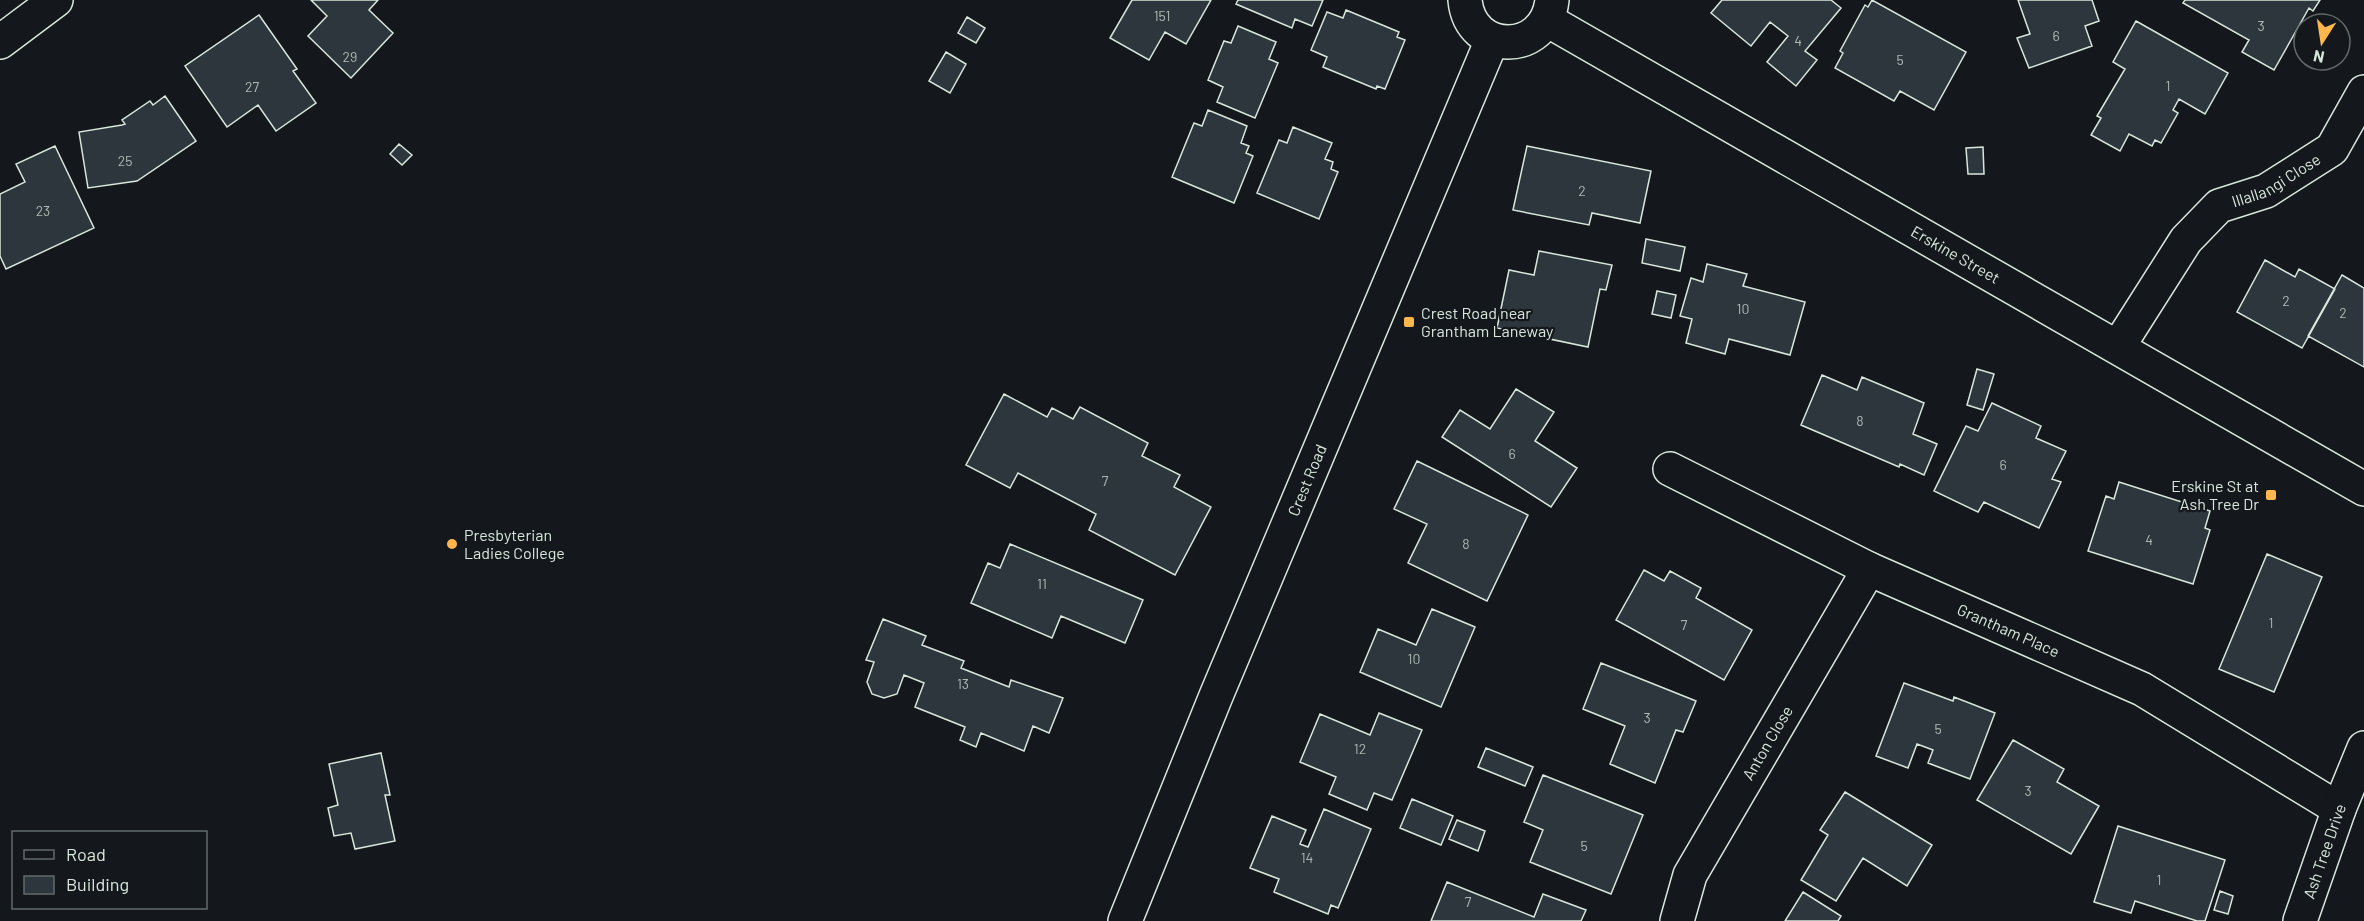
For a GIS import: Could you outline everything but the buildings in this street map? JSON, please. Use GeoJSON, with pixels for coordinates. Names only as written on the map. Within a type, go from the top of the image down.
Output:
{"type":"FeatureCollection","features":[{"type":"Feature","properties":{"kind":"street"},"geometry":{"type":"LineString","coordinates":[[0,42],[56,0]]}},
{"type":"Feature","properties":{"kind":"street"},"geometry":{"type":"LineString","coordinates":[[1465,0],[1466,13],[1476,29],[1492,40],[1508,43],[1524,40],[1538,32],[1550,10]]}},
{"type":"Feature","properties":{"kind":"street","name":"Erskine Street"},"geometry":{"type":"LineString","coordinates":[[1550,10],[2118,347],[2364,489]]}},
{"type":"Feature","properties":{"kind":"street","name":"Crest Road"},"geometry":{"type":"LineString","coordinates":[[1125,921],[1216,696],[1492,40]]}},
{"type":"Feature","properties":{"kind":"street","name":"Illallangi Close"},"geometry":{"type":"LineString","coordinates":[[2118,347],[2186,240],[2219,206],[2266,191],[2332,149],[2364,92]]}},
{"type":"Feature","properties":{"kind":"street","name":"Grantham Place"},"geometry":{"type":"LineString","coordinates":[[1670,469],[1869,569],[2142,690],[2339,809]]}},
{"type":"Feature","properties":{"kind":"street","name":"Anton Close"},"geometry":{"type":"LineString","coordinates":[[1677,921],[1690,875],[1869,569]]}},
{"type":"Feature","properties":{"kind":"street","name":"Ash Tree Drive"},"geometry":{"type":"LineString","coordinates":[[2300,921],[2339,809],[2364,748]]}},
{"type":"Feature","properties":{"kind":"place","name":"Crest Road near Grantham Laneway"},"geometry":{"type":"Point","coordinates":[1409,322]}},
{"type":"Feature","properties":{"kind":"place","name":"Erskine St at Ash Tree Dr"},"geometry":{"type":"Point","coordinates":[2271,495]}},
{"type":"Feature","properties":{"kind":"place","name":"Presbyterian Ladies College"},"geometry":{"type":"Point","coordinates":[452,544]}}]}
